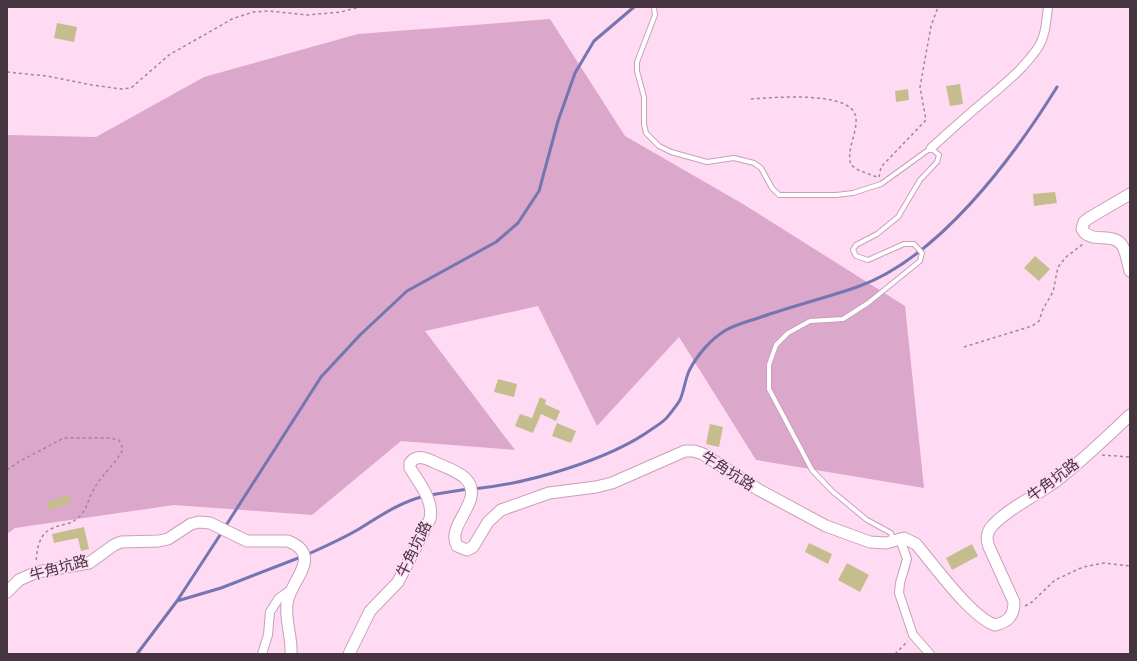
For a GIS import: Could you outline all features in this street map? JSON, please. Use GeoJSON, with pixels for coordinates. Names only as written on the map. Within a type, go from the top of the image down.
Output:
{"type":"FeatureCollection","features":[{"type":"Feature","properties":{"kind":"street"},"geometry":{"type":"LineString","coordinates":[[931,148],[1006,82],[1039,46],[1046,26],[1048,7]]}},
{"type":"Feature","properties":{"kind":"street"},"geometry":{"type":"LineString","coordinates":[[1130,194],[1084,222],[1082,229],[1084,234],[1091,238],[1114,238],[1120,242],[1124,249],[1130,271]]}},
{"type":"Feature","properties":{"kind":"street","name":"牛角坑路"},"geometry":{"type":"LineString","coordinates":[[349,654],[370,611],[398,582],[430,519],[432,512],[430,503],[410,468],[410,463],[413,459],[419,457],[427,459],[457,473],[465,478],[470,485],[470,501],[454,534],[456,546],[467,550],[472,547],[488,522],[501,510],[549,493],[596,487],[612,483],[672,456],[694,451],[703,454],[759,490],[826,526],[870,542],[910,540],[916,544],[970,607],[987,622],[994,625],[1003,623],[1009,619],[1014,612],[1014,602],[986,539],[988,532],[993,525],[1057,480],[1130,415]]}},
{"type":"Feature","properties":{"kind":"street","name":"牛角坑路"},"geometry":{"type":"LineString","coordinates":[[7,592],[19,580],[37,572],[89,563],[114,545],[121,542],[163,540],[199,522],[210,523],[247,541],[280,540],[295,544],[303,552],[305,559],[304,565],[287,604],[291,654]]}},
{"type":"Feature","properties":{"kind":"street"},"geometry":{"type":"LineString","coordinates":[[896,541],[907,559],[900,583],[900,593],[913,635],[930,654]]}},
{"type":"Feature","properties":{"kind":"street"},"geometry":{"type":"LineString","coordinates":[[262,654],[268,635],[270,612],[279,598],[293,588]]}},
{"type":"Feature","properties":{"kind":"lane"},"geometry":{"type":"LineString","coordinates":[[654,7],[655,15],[637,62],[637,71],[644,97],[644,124],[646,133],[651,140],[659,146],[671,152],[707,162],[734,158],[754,163],[764,172],[775,192],[784,196],[836,195],[868,189],[889,180],[931,148],[936,150],[939,159],[920,180],[898,217],[877,234],[856,245],[853,250],[856,256],[868,260],[904,244],[914,244],[922,253],[920,261],[868,303],[843,319],[810,321],[788,333],[776,345],[769,366],[769,389],[812,470],[832,491],[867,520],[891,533],[896,541]]}},
{"type":"Feature","properties":{"kind":"path"},"geometry":{"type":"LineString","coordinates":[[7,72],[47,76],[106,87],[131,88],[169,55],[232,19],[253,12],[269,11],[307,15],[341,12],[359,7]]}},
{"type":"Feature","properties":{"kind":"path"},"geometry":{"type":"LineString","coordinates":[[751,99],[818,97],[841,104],[851,109],[856,117],[850,156],[851,165],[858,170],[879,178],[880,167],[926,120],[920,86],[931,26],[938,7]]}},
{"type":"Feature","properties":{"kind":"path"},"geometry":{"type":"LineString","coordinates":[[964,347],[1032,326],[1038,321],[1043,308],[1053,292],[1058,267],[1066,257],[1091,238]]}},
{"type":"Feature","properties":{"kind":"path"},"geometry":{"type":"LineString","coordinates":[[7,470],[64,438],[109,438],[120,440],[123,449],[120,457],[94,489],[79,518],[67,525],[52,528],[38,543],[36,562],[37,572]]}},
{"type":"Feature","properties":{"kind":"path"},"geometry":{"type":"LineString","coordinates":[[1088,454],[1130,457]]}},
{"type":"Feature","properties":{"kind":"path"},"geometry":{"type":"LineString","coordinates":[[1014,612],[1032,602],[1055,580],[1083,567],[1104,563],[1130,566]]}},
{"type":"Feature","properties":{"kind":"path"},"geometry":{"type":"LineString","coordinates":[[895,654],[913,635]]}},
{"type":"Feature","properties":{"kind":"shaded area"},"geometry":{"type":"Polygon","coordinates":[[[550,19],[625,136],[743,204],[905,306],[924,488],[756,460],[679,337],[597,426],[538,306],[425,331],[515,450],[401,441],[312,515],[174,505],[15,528],[7,534],[7,135],[96,137],[204,77],[358,34],[550,19]]]}},
{"type":"Feature","properties":{"kind":"building"},"geometry":{"type":"Polygon","coordinates":[[[57,23],[77,27],[74,42],[54,38],[57,23]]]}},
{"type":"Feature","properties":{"kind":"building"},"geometry":{"type":"Polygon","coordinates":[[[960,84],[963,104],[950,106],[946,86],[960,84]]]}},
{"type":"Feature","properties":{"kind":"building"},"geometry":{"type":"Polygon","coordinates":[[[908,89],[909,100],[896,102],[895,91],[908,89]]]}},
{"type":"Feature","properties":{"kind":"building"},"geometry":{"type":"Polygon","coordinates":[[[1055,192],[1057,203],[1034,206],[1033,194],[1055,192]]]}},
{"type":"Feature","properties":{"kind":"building"},"geometry":{"type":"Polygon","coordinates":[[[1035,256],[1050,269],[1039,281],[1024,268],[1035,256]]]}},
{"type":"Feature","properties":{"kind":"building"},"geometry":{"type":"Polygon","coordinates":[[[498,379],[517,384],[514,397],[494,392],[498,379]]]}},
{"type":"Feature","properties":{"kind":"building"},"geometry":{"type":"Polygon","coordinates":[[[540,397],[546,400],[545,404],[560,411],[556,421],[541,414],[533,433],[515,426],[520,414],[532,418],[540,397]]]}},
{"type":"Feature","properties":{"kind":"building"},"geometry":{"type":"Polygon","coordinates":[[[557,423],[576,431],[571,443],[552,436],[557,423]]]}},
{"type":"Feature","properties":{"kind":"building"},"geometry":{"type":"Polygon","coordinates":[[[710,424],[723,427],[719,447],[706,444],[710,424]]]}},
{"type":"Feature","properties":{"kind":"building"},"geometry":{"type":"Polygon","coordinates":[[[69,495],[71,503],[49,510],[47,502],[69,495]]]}},
{"type":"Feature","properties":{"kind":"building"},"geometry":{"type":"Polygon","coordinates":[[[84,527],[89,549],[81,551],[78,538],[54,543],[52,534],[84,527]]]}},
{"type":"Feature","properties":{"kind":"building"},"geometry":{"type":"Polygon","coordinates":[[[809,543],[832,554],[828,564],[805,552],[809,543]]]}},
{"type":"Feature","properties":{"kind":"building"},"geometry":{"type":"Polygon","coordinates":[[[972,544],[978,556],[952,570],[946,558],[972,544]]]}},
{"type":"Feature","properties":{"kind":"building"},"geometry":{"type":"Polygon","coordinates":[[[847,563],[869,575],[860,592],[838,580],[847,563]]]}},
{"type":"Feature","properties":{"kind":"waterway"},"geometry":{"type":"LineString","coordinates":[[225,527],[321,377],[360,335],[407,291],[496,242],[518,223],[539,191],[558,121],[575,73],[594,41],[634,7]]}},
{"type":"Feature","properties":{"kind":"waterway"},"geometry":{"type":"LineString","coordinates":[[473,489],[518,482],[567,469],[613,451],[634,440],[667,417],[680,400],[688,374],[696,359],[710,343],[726,330],[739,324],[857,287],[887,273],[916,254],[944,230],[971,203],[996,174],[1019,144],[1057,87]]}},
{"type":"Feature","properties":{"kind":"waterway"},"geometry":{"type":"LineString","coordinates":[[430,495],[468,489]]}},
{"type":"Feature","properties":{"kind":"waterway"},"geometry":{"type":"LineString","coordinates":[[306,555],[346,536],[383,514],[407,502],[425,496]]}},
{"type":"Feature","properties":{"kind":"waterway"},"geometry":{"type":"LineString","coordinates":[[137,654],[177,601],[222,532]]}},
{"type":"Feature","properties":{"kind":"waterway"},"geometry":{"type":"LineString","coordinates":[[177,601],[221,588],[301,557]]}}]}
